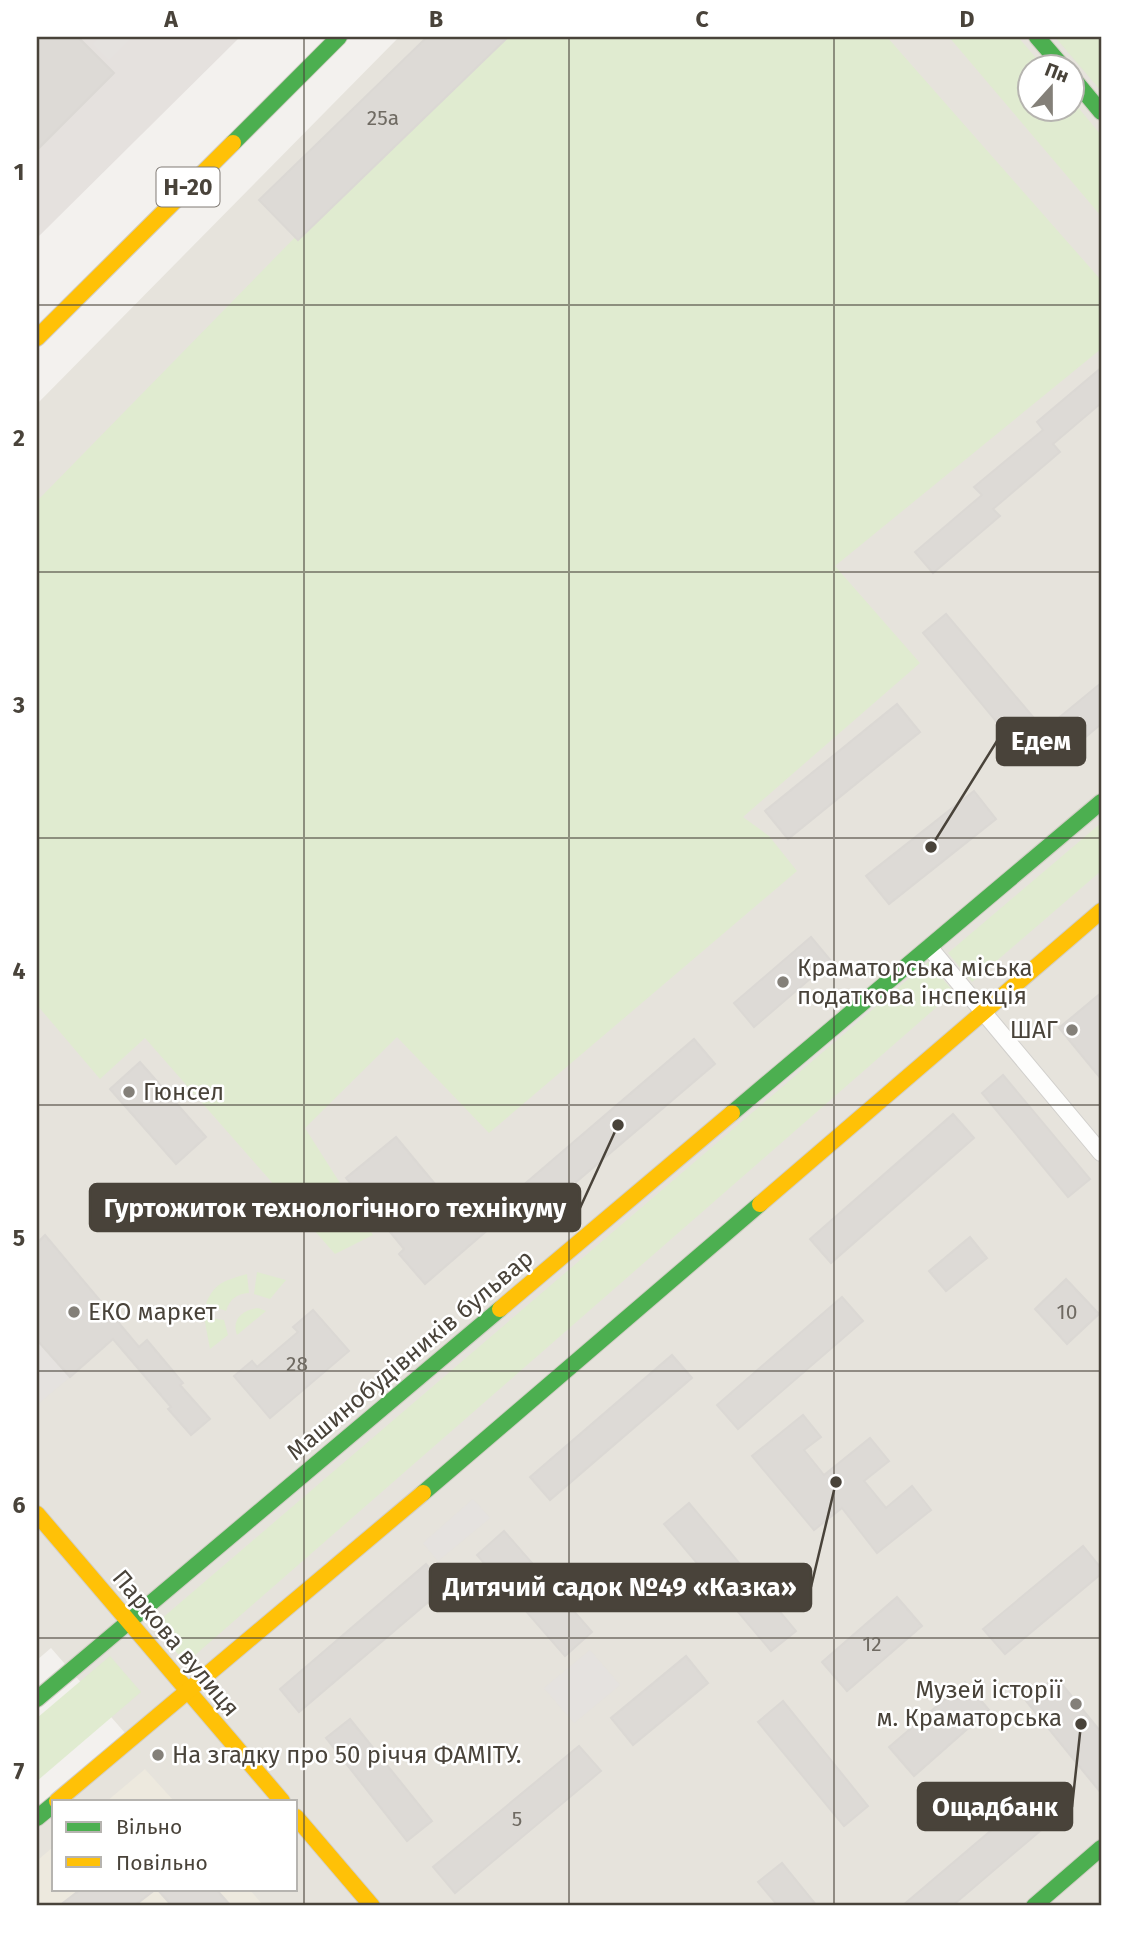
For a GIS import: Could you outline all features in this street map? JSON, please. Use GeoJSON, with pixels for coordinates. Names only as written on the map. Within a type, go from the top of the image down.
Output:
{"type":"FeatureCollection","features":[{"type":"Feature","properties":{"kind":"street","name":"Н-20"},"geometry":{"type":"LineString","coordinates":[[37,338],[338,37]]}},
{"type":"Feature","properties":{"kind":"street"},"geometry":{"type":"LineString","coordinates":[[1037,37],[1050,52]]}},
{"type":"Feature","properties":{"kind":"street"},"geometry":{"type":"LineString","coordinates":[[1086,94],[1101,113]]}},
{"type":"Feature","properties":{"kind":"street","name":"Машинобудівників бульвар"},"geometry":{"type":"LineString","coordinates":[[37,1699],[1101,802]]}},
{"type":"Feature","properties":{"kind":"street"},"geometry":{"type":"LineString","coordinates":[[58,1800],[1101,911]]}},
{"type":"Feature","properties":{"kind":"street"},"geometry":{"type":"LineString","coordinates":[[929,947],[1101,1153]]}},
{"type":"Feature","properties":{"kind":"street","name":"Паркова вулиця"},"geometry":{"type":"LineString","coordinates":[[37,1514],[281,1800]]}},
{"type":"Feature","properties":{"kind":"street"},"geometry":{"type":"LineString","coordinates":[[37,1818],[52,1805]]}},
{"type":"Feature","properties":{"kind":"street"},"geometry":{"type":"LineString","coordinates":[[298,1819],[372,1906]]}},
{"type":"Feature","properties":{"kind":"street"},"geometry":{"type":"LineString","coordinates":[[1034,1906],[1101,1848]]}},
{"type":"Feature","properties":{"kind":"shaded area"},"geometry":{"type":"Polygon","coordinates":[[[37,37],[240,37],[37,238],[37,37]]]}},
{"type":"Feature","properties":{"kind":"shaded area"},"geometry":{"type":"Polygon","coordinates":[[[100,37],[132,37],[109,60],[93,44],[100,37]]]}},
{"type":"Feature","properties":{"kind":"shaded area"},"geometry":{"type":"Polygon","coordinates":[[[399,37],[1101,37],[1101,1906],[37,1906],[37,1822],[52,1810],[52,1890],[298,1890],[298,1800],[63,1800],[132,1741],[51,1648],[37,1660],[37,404],[399,37]]]}},
{"type":"Feature","properties":{"kind":"shaded area"},"geometry":{"type":"Polygon","coordinates":[[[37,1340],[70,1377],[37,1405],[37,1340]]]}},
{"type":"Feature","properties":{"kind":"shaded area"},"geometry":{"type":"Polygon","coordinates":[[[473,1499],[490,1518],[438,1561],[423,1543],[473,1499]]]}},
{"type":"Feature","properties":{"kind":"shaded area"},"geometry":{"type":"Polygon","coordinates":[[[590,1650],[620,1685],[574,1723],[544,1688],[590,1650]]]}},
{"type":"Feature","properties":{"kind":"shaded area"},"geometry":{"type":"Polygon","coordinates":[[[145,1769],[173,1800],[108,1800],[145,1769]]]}},
{"type":"Feature","properties":{"kind":"shaded area"},"geometry":{"type":"Polygon","coordinates":[[[52,1848],[52,1890],[250,1890],[264,1906],[37,1906],[37,1861],[52,1848]]]}},
{"type":"Feature","properties":{"kind":"green space"},"geometry":{"type":"Polygon","coordinates":[[[491,37],[887,37],[1101,280],[1101,349],[835,566],[920,663],[743,817],[769,836],[797,871],[489,1133],[397,1037],[305,1128],[373,1235],[335,1254],[145,1038],[100,1079],[37,1005],[37,501],[491,37]]]}},
{"type":"Feature","properties":{"kind":"green space"},"geometry":{"type":"Polygon","coordinates":[[[949,37],[1018,37],[1031,52],[1016,52],[1016,116],[949,37]]]}},
{"type":"Feature","properties":{"kind":"green space"},"geometry":{"type":"Polygon","coordinates":[[[1055,37],[1101,37],[1101,91],[1086,73],[1086,52],[1068,52],[1055,37]]]}},
{"type":"Feature","properties":{"kind":"green space"},"geometry":{"type":"Polygon","coordinates":[[[1086,117],[1101,135],[1101,216],[1021,122],[1086,122],[1086,117]]]}},
{"type":"Feature","properties":{"kind":"green space"},"geometry":{"type":"Polygon","coordinates":[[[1101,823],[1101,871],[972,982],[948,953],[1101,823]]]}},
{"type":"Feature","properties":{"kind":"green space"},"geometry":{"type":"Polygon","coordinates":[[[928,962],[954,992],[186,1663],[153,1626],[928,962]]]}},
{"type":"Feature","properties":{"kind":"green space"},"geometry":{"type":"Polygon","coordinates":[[[257,1272],[286,1280],[270,1299],[254,1294],[257,1272]]]}},
{"type":"Feature","properties":{"kind":"green space"},"geometry":{"type":"Polygon","coordinates":[[[247,1274],[249,1293],[234,1298],[226,1311],[206,1304],[217,1286],[247,1274]]]}},
{"type":"Feature","properties":{"kind":"green space"},"geometry":{"type":"Polygon","coordinates":[[[258,1308],[266,1311],[237,1335],[236,1324],[240,1316],[258,1308]]]}},
{"type":"Feature","properties":{"kind":"green space"},"geometry":{"type":"Polygon","coordinates":[[[204,1317],[224,1320],[228,1335],[210,1349],[204,1317]]]}},
{"type":"Feature","properties":{"kind":"green space"},"geometry":{"type":"Polygon","coordinates":[[[110,1656],[141,1692],[37,1781],[37,1718],[110,1656]]]}},
{"type":"Feature","properties":{"kind":"building"},"geometry":{"type":"Polygon","coordinates":[[[37,37],[78,37],[114,73],[37,150],[37,37]]]}},
{"type":"Feature","properties":{"kind":"building"},"geometry":{"type":"Polygon","coordinates":[[[427,37],[508,37],[298,240],[259,200],[427,37]]]}},
{"type":"Feature","properties":{"kind":"building"},"geometry":{"type":"Polygon","coordinates":[[[1101,368],[1101,403],[1053,444],[1060,452],[993,509],[1000,516],[933,573],[915,552],[982,495],[974,487],[1043,430],[1037,422],[1101,368]]]}},
{"type":"Feature","properties":{"kind":"building"},"geometry":{"type":"Polygon","coordinates":[[[946,614],[1044,730],[1101,683],[1101,724],[1082,740],[1070,727],[1029,761],[923,633],[946,614]]]}},
{"type":"Feature","properties":{"kind":"building"},"geometry":{"type":"Polygon","coordinates":[[[897,704],[920,732],[788,839],[765,811],[897,704]]]}},
{"type":"Feature","properties":{"kind":"building"},"geometry":{"type":"Polygon","coordinates":[[[974,791],[996,819],[889,904],[866,876],[974,791]]]}},
{"type":"Feature","properties":{"kind":"building","name":"Краматорська міська податкова інспекція"},"geometry":{"type":"Polygon","coordinates":[[[811,937],[831,961],[754,1027],[734,1003],[811,937]]]}},
{"type":"Feature","properties":{"kind":"building"},"geometry":{"type":"Polygon","coordinates":[[[1101,993],[1101,1079],[1059,1028],[1101,993]]]}},
{"type":"Feature","properties":{"kind":"building"},"geometry":{"type":"Polygon","coordinates":[[[694,1039],[715,1064],[542,1211],[521,1187],[694,1039]]]}},
{"type":"Feature","properties":{"kind":"building"},"geometry":{"type":"Polygon","coordinates":[[[140,1062],[206,1137],[176,1164],[110,1089],[140,1062]]]}},
{"type":"Feature","properties":{"kind":"building"},"geometry":{"type":"Polygon","coordinates":[[[1003,1075],[1090,1179],[1068,1197],[982,1093],[1003,1075]]]}},
{"type":"Feature","properties":{"kind":"building"},"geometry":{"type":"Polygon","coordinates":[[[953,1114],[974,1138],[831,1263],[810,1239],[953,1114]]]}},
{"type":"Feature","properties":{"kind":"building"},"geometry":{"type":"Polygon","coordinates":[[[396,1137],[454,1207],[478,1186],[504,1216],[425,1284],[399,1254],[404,1249],[346,1178],[396,1137]]]}},
{"type":"Feature","properties":{"kind":"building","name":"ЕКО маркет"},"geometry":{"type":"Polygon","coordinates":[[[45,1235],[139,1347],[147,1340],[183,1383],[180,1385],[210,1419],[191,1435],[168,1409],[171,1407],[113,1339],[70,1377],[37,1340],[37,1243],[45,1235]]]}},
{"type":"Feature","properties":{"kind":"building"},"geometry":{"type":"Polygon","coordinates":[[[970,1237],[987,1258],[946,1291],[929,1271],[970,1237]]]}},
{"type":"Feature","properties":{"kind":"building"},"geometry":{"type":"Polygon","coordinates":[[[1066,1279],[1099,1314],[1067,1344],[1035,1309],[1066,1279]]]}},
{"type":"Feature","properties":{"kind":"building"},"geometry":{"type":"Polygon","coordinates":[[[842,1297],[863,1321],[738,1429],[717,1405],[842,1297]]]}},
{"type":"Feature","properties":{"kind":"building"},"geometry":{"type":"Polygon","coordinates":[[[313,1310],[349,1351],[270,1418],[234,1376],[252,1361],[257,1367],[298,1332],[293,1327],[313,1310]]]}},
{"type":"Feature","properties":{"kind":"building"},"geometry":{"type":"Polygon","coordinates":[[[672,1355],[692,1378],[550,1500],[530,1477],[672,1355]]]}},
{"type":"Feature","properties":{"kind":"building"},"geometry":{"type":"Polygon","coordinates":[[[803,1415],[821,1437],[804,1450],[824,1475],[870,1438],[889,1461],[864,1481],[886,1508],[912,1486],[931,1510],[877,1553],[842,1508],[814,1530],[752,1456],[803,1415]]]}},
{"type":"Feature","properties":{"kind":"building"},"geometry":{"type":"Polygon","coordinates":[[[689,1503],[796,1631],[771,1651],[664,1524],[689,1503]]]}},
{"type":"Feature","properties":{"kind":"building"},"geometry":{"type":"Polygon","coordinates":[[[504,1531],[592,1632],[565,1656],[477,1555],[504,1531]]]}},
{"type":"Feature","properties":{"kind":"building"},"geometry":{"type":"Polygon","coordinates":[[[1083,1546],[1101,1568],[1101,1574],[1005,1654],[983,1629],[1083,1546]]]}},
{"type":"Feature","properties":{"kind":"building"},"geometry":{"type":"Polygon","coordinates":[[[426,1564],[446,1587],[299,1712],[280,1689],[426,1564]]]}},
{"type":"Feature","properties":{"kind":"building"},"geometry":{"type":"Polygon","coordinates":[[[897,1597],[922,1626],[847,1691],[822,1662],[897,1597]]]}},
{"type":"Feature","properties":{"kind":"building"},"geometry":{"type":"Polygon","coordinates":[[[686,1656],[708,1683],[633,1745],[611,1718],[686,1656]]]}},
{"type":"Feature","properties":{"kind":"building"},"geometry":{"type":"Polygon","coordinates":[[[1056,1677],[1101,1732],[1101,1793],[1026,1701],[1056,1677]]]}},
{"type":"Feature","properties":{"kind":"building"},"geometry":{"type":"Polygon","coordinates":[[[965,1682],[989,1710],[914,1776],[889,1747],[965,1682]]]}},
{"type":"Feature","properties":{"kind":"building"},"geometry":{"type":"Polygon","coordinates":[[[783,1701],[868,1806],[844,1826],[758,1722],[783,1701]]]}},
{"type":"Feature","properties":{"kind":"building"},"geometry":{"type":"Polygon","coordinates":[[[350,1719],[432,1821],[407,1841],[326,1738],[350,1719]]]}},
{"type":"Feature","properties":{"kind":"building"},"geometry":{"type":"Polygon","coordinates":[[[579,1746],[601,1771],[455,1893],[433,1867],[579,1746]]]}},
{"type":"Feature","properties":{"kind":"building"},"geometry":{"type":"Polygon","coordinates":[[[1040,1789],[1060,1814],[952,1906],[902,1906],[1040,1789]]]}},
{"type":"Feature","properties":{"kind":"building"},"geometry":{"type":"Polygon","coordinates":[[[782,1863],[817,1906],[778,1906],[758,1882],[782,1863]]]}},
{"type":"Feature","properties":{"kind":"building"},"geometry":{"type":"Polygon","coordinates":[[[80,1890],[155,1890],[134,1906],[59,1906],[80,1890]]]}},
{"type":"Feature","properties":{"kind":"building"},"geometry":{"type":"Polygon","coordinates":[[[158,1890],[217,1890],[231,1906],[172,1906],[158,1890]]]}},
{"type":"Feature","properties":{"kind":"traffic: fast"},"geometry":{"type":"LineString","coordinates":[[233,143],[339,37]]}},
{"type":"Feature","properties":{"kind":"traffic: fast"},"geometry":{"type":"LineString","coordinates":[[1037,37],[1050,52]]}},
{"type":"Feature","properties":{"kind":"traffic: fast"},"geometry":{"type":"LineString","coordinates":[[1086,94],[1101,112]]}},
{"type":"Feature","properties":{"kind":"traffic: fast"},"geometry":{"type":"LineString","coordinates":[[732,1113],[1101,802]]}},
{"type":"Feature","properties":{"kind":"traffic: fast"},"geometry":{"type":"LineString","coordinates":[[423,1493],[760,1204]]}},
{"type":"Feature","properties":{"kind":"traffic: fast"},"geometry":{"type":"LineString","coordinates":[[37,1699],[500,1309]]}},
{"type":"Feature","properties":{"kind":"traffic: fast"},"geometry":{"type":"LineString","coordinates":[[37,1818],[52,1806]]}},
{"type":"Feature","properties":{"kind":"traffic: fast"},"geometry":{"type":"LineString","coordinates":[[1034,1906],[1101,1848]]}},
{"type":"Feature","properties":{"kind":"traffic: slow"},"geometry":{"type":"LineString","coordinates":[[37,338],[233,143]]}},
{"type":"Feature","properties":{"kind":"traffic: slow"},"geometry":{"type":"LineString","coordinates":[[760,1204],[1101,911]]}},
{"type":"Feature","properties":{"kind":"traffic: slow"},"geometry":{"type":"LineString","coordinates":[[500,1309],[732,1113]]}},
{"type":"Feature","properties":{"kind":"traffic: slow"},"geometry":{"type":"LineString","coordinates":[[58,1800],[423,1493]]}},
{"type":"Feature","properties":{"kind":"traffic: slow"},"geometry":{"type":"LineString","coordinates":[[37,1514],[281,1800]]}},
{"type":"Feature","properties":{"kind":"traffic: slow"},"geometry":{"type":"LineString","coordinates":[[298,1819],[372,1906]]}},
{"type":"Feature","properties":{"kind":"place","name":"Едем"},"geometry":{"type":"Point","coordinates":[931,847]}},
{"type":"Feature","properties":{"kind":"place","name":"Краматорська міська податкова інспекція"},"geometry":{"type":"Point","coordinates":[783,982]}},
{"type":"Feature","properties":{"kind":"place","name":"ШАГ"},"geometry":{"type":"Point","coordinates":[1072,1030]}},
{"type":"Feature","properties":{"kind":"place","name":"Гюнсел"},"geometry":{"type":"Point","coordinates":[129,1092]}},
{"type":"Feature","properties":{"kind":"place","name":"Гуртожиток технологічного технікуму"},"geometry":{"type":"Point","coordinates":[618,1125]}},
{"type":"Feature","properties":{"kind":"place","name":"ЕКО маркет"},"geometry":{"type":"Point","coordinates":[74,1312]}},
{"type":"Feature","properties":{"kind":"place","name":"Дитячий садок №49 «Казка»"},"geometry":{"type":"Point","coordinates":[836,1482]}},
{"type":"Feature","properties":{"kind":"place","name":"Музей історії м. Краматорська"},"geometry":{"type":"Point","coordinates":[1076,1704]}},
{"type":"Feature","properties":{"kind":"place","name":"Ощадбанк"},"geometry":{"type":"Point","coordinates":[1081,1724]}},
{"type":"Feature","properties":{"kind":"place","name":"На згадку про 50 річчя ФАМІТУ."},"geometry":{"type":"Point","coordinates":[158,1755]}}]}
